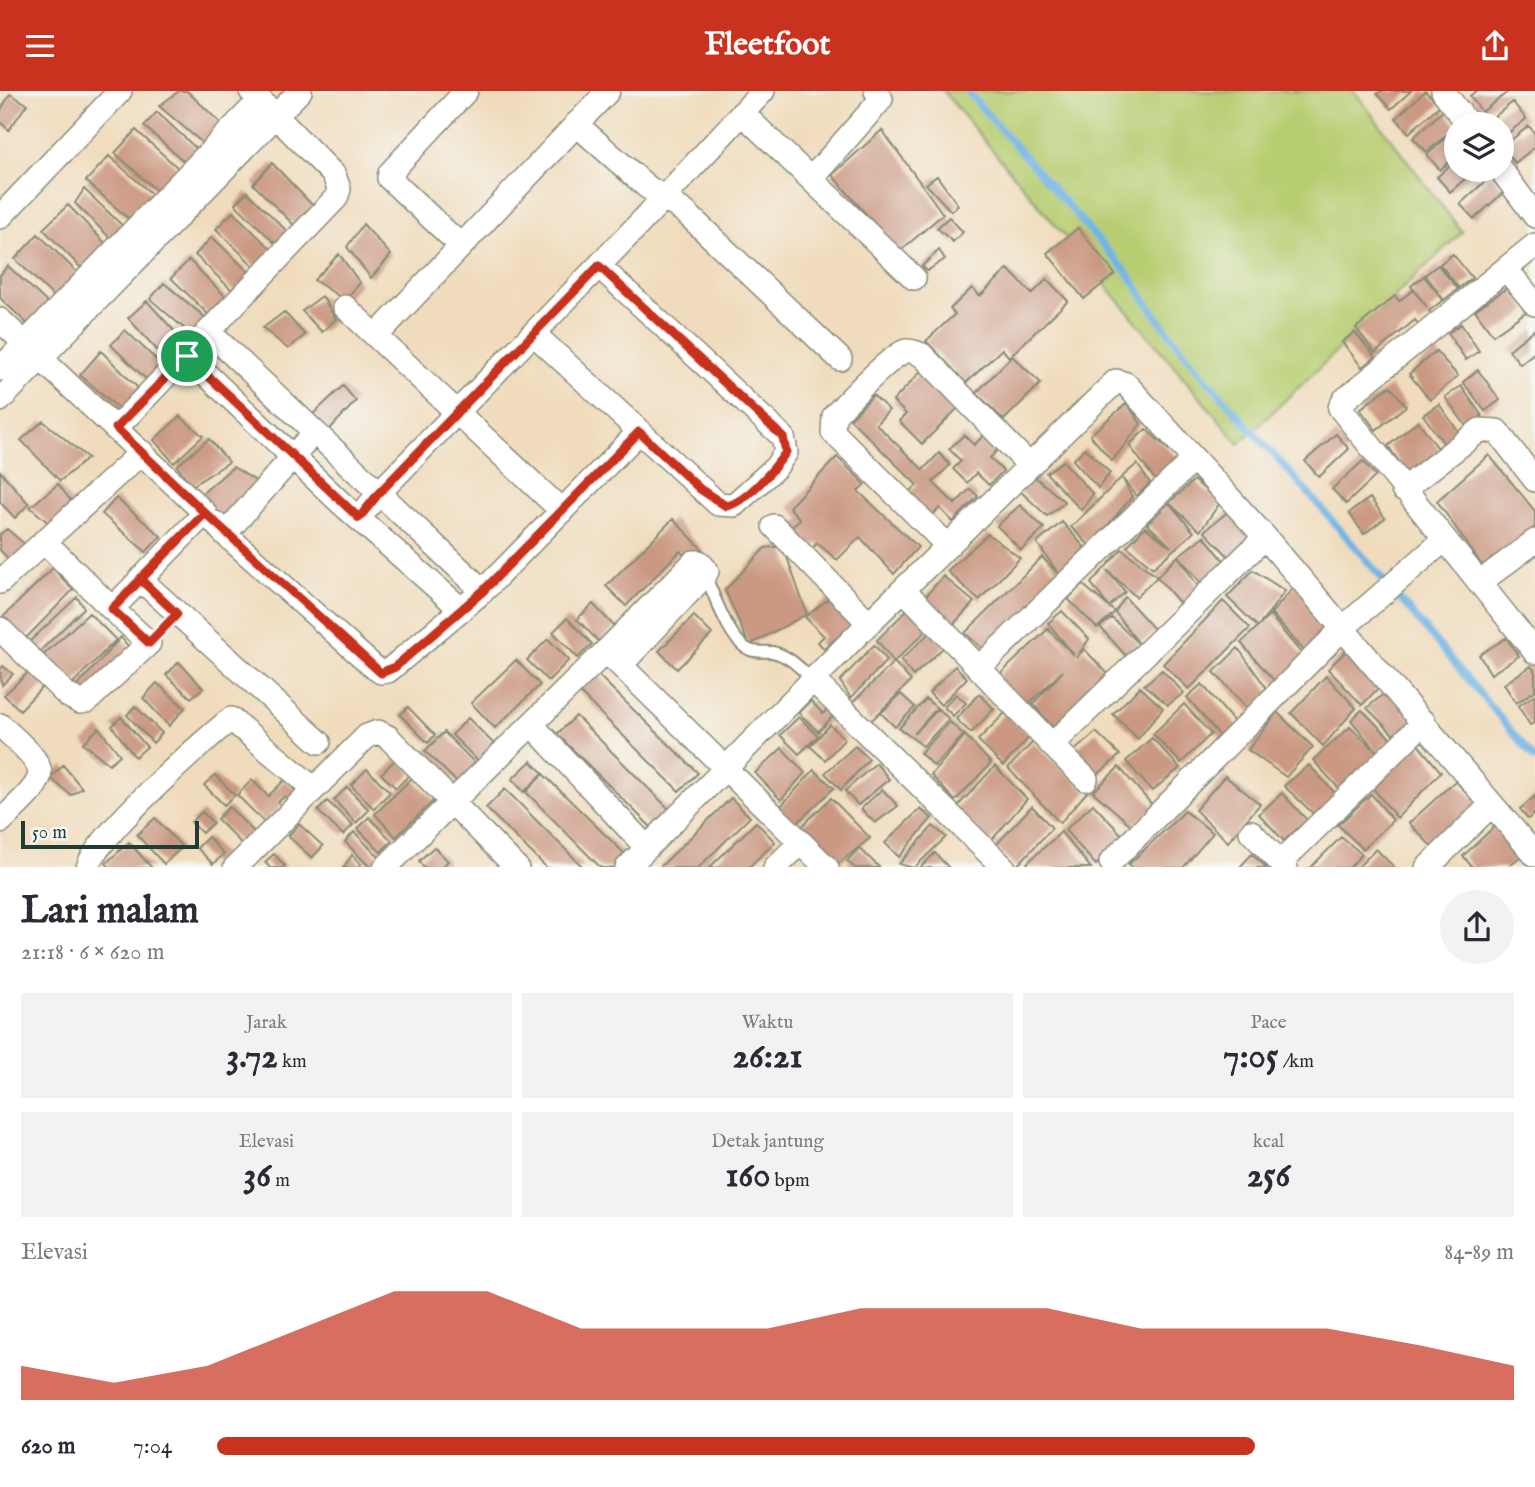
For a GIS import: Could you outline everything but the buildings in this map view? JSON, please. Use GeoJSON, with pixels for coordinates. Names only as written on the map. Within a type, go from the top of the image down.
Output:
{"type":"FeatureCollection","features":[{"type":"Feature","properties":{"kind":"street"},"geometry":{"type":"LineString","coordinates":[[0,216],[120,91]]}},
{"type":"Feature","properties":{"kind":"street"},"geometry":{"type":"LineString","coordinates":[[0,369],[33,352],[300,91]]}},
{"type":"Feature","properties":{"kind":"street"},"geometry":{"type":"LineString","coordinates":[[460,245],[389,178],[390,173],[466,91]]}},
{"type":"Feature","properties":{"kind":"street"},"geometry":{"type":"LineString","coordinates":[[376,336],[608,91]]}},
{"type":"Feature","properties":{"kind":"street"},"geometry":{"type":"LineString","coordinates":[[359,518],[379,493],[665,197],[763,91]]}},
{"type":"Feature","properties":{"kind":"street"},"geometry":{"type":"LineString","coordinates":[[811,179],[881,99],[876,91]]}},
{"type":"Feature","properties":{"kind":"street"},"geometry":{"type":"LineString","coordinates":[[1444,91],[1459,112]]}},
{"type":"Feature","properties":{"kind":"street"},"geometry":{"type":"LineString","coordinates":[[0,400],[33,352],[256,95],[334,175],[339,189],[336,198],[116,428]]}},
{"type":"Feature","properties":{"kind":"street"},"geometry":{"type":"LineString","coordinates":[[742,113],[914,278]]}},
{"type":"Feature","properties":{"kind":"street"},"geometry":{"type":"LineString","coordinates":[[576,124],[646,186],[685,212],[840,359]]}},
{"type":"Feature","properties":{"kind":"street"},"geometry":{"type":"LineString","coordinates":[[1510,182],[1535,216]]}},
{"type":"Feature","properties":{"kind":"street"},"geometry":{"type":"LineString","coordinates":[[1535,245],[1342,404],[1341,412],[1535,652]]}},
{"type":"Feature","properties":{"kind":"street"},"geometry":{"type":"LineString","coordinates":[[534,334],[700,489],[726,506],[741,500],[776,467],[787,445],[783,437],[599,266]]}},
{"type":"Feature","properties":{"kind":"street"},"geometry":{"type":"LineString","coordinates":[[1507,270],[1535,304]]}},
{"type":"Feature","properties":{"kind":"street"},"geometry":{"type":"LineString","coordinates":[[345,307],[562,511]]}},
{"type":"Feature","properties":{"kind":"street"},"geometry":{"type":"LineString","coordinates":[[0,320],[142,452],[225,534],[381,673],[395,667],[483,591],[639,432]]}},
{"type":"Feature","properties":{"kind":"street"},"geometry":{"type":"LineString","coordinates":[[209,333],[483,591]]}},
{"type":"Feature","properties":{"kind":"street"},"geometry":{"type":"LineString","coordinates":[[947,545],[832,432],[834,416],[866,384],[899,354],[906,351],[922,355],[1029,465]]}},
{"type":"Feature","properties":{"kind":"street"},"geometry":{"type":"LineString","coordinates":[[187,356],[359,518],[462,610]]}},
{"type":"Feature","properties":{"kind":"street"},"geometry":{"type":"LineString","coordinates":[[627,867],[947,545],[1116,381],[1126,384],[1265,537],[1535,855]]}},
{"type":"Feature","properties":{"kind":"street"},"geometry":{"type":"LineString","coordinates":[[1403,490],[1480,430],[1487,429],[1497,431],[1535,480]]}},
{"type":"Feature","properties":{"kind":"street"},"geometry":{"type":"LineString","coordinates":[[225,534],[314,431]]}},
{"type":"Feature","properties":{"kind":"street"},"geometry":{"type":"LineString","coordinates":[[0,582],[142,452]]}},
{"type":"Feature","properties":{"kind":"street"},"geometry":{"type":"LineString","coordinates":[[979,668],[1194,459]]}},
{"type":"Feature","properties":{"kind":"street"},"geometry":{"type":"LineString","coordinates":[[112,609],[205,513]]}},
{"type":"Feature","properties":{"kind":"street"},"geometry":{"type":"LineString","coordinates":[[775,526],[869,623]]}},
{"type":"Feature","properties":{"kind":"street"},"geometry":{"type":"LineString","coordinates":[[1052,745],[1265,537]]}},
{"type":"Feature","properties":{"kind":"street"},"geometry":{"type":"LineString","coordinates":[[44,541],[149,643]]}},
{"type":"Feature","properties":{"kind":"street"},"geometry":{"type":"LineString","coordinates":[[1111,866],[1343,628],[1443,541]]}},
{"type":"Feature","properties":{"kind":"street"},"geometry":{"type":"LineString","coordinates":[[1479,583],[1535,541]]}},
{"type":"Feature","properties":{"kind":"street"},"geometry":{"type":"LineString","coordinates":[[385,867],[532,725],[614,658],[694,562],[706,569],[705,575]]}},
{"type":"Feature","properties":{"kind":"street"},"geometry":{"type":"LineString","coordinates":[[140,579],[319,742]]}},
{"type":"Feature","properties":{"kind":"street"},"geometry":{"type":"LineString","coordinates":[[904,590],[1086,779]]}},
{"type":"Feature","properties":{"kind":"street"},"geometry":{"type":"LineString","coordinates":[[0,629],[66,695],[80,702],[93,698],[177,614]]}},
{"type":"Feature","properties":{"kind":"street"},"geometry":{"type":"LineString","coordinates":[[614,658],[827,867]]}},
{"type":"Feature","properties":{"kind":"street"},"geometry":{"type":"LineString","coordinates":[[813,680],[1004,867]]}},
{"type":"Feature","properties":{"kind":"street"},"geometry":{"type":"LineString","coordinates":[[88,867],[93,852],[147,795],[231,719],[313,788]]}},
{"type":"Feature","properties":{"kind":"street"},"geometry":{"type":"LineString","coordinates":[[1251,832],[1284,865],[1424,722]]}},
{"type":"Feature","properties":{"kind":"street"},"geometry":{"type":"LineString","coordinates":[[0,725],[36,757],[41,767],[41,778],[35,788],[0,822]]}},
{"type":"Feature","properties":{"kind":"street"},"geometry":{"type":"LineString","coordinates":[[532,725],[647,848]]}},
{"type":"Feature","properties":{"kind":"street"},"geometry":{"type":"LineString","coordinates":[[235,867],[367,736],[378,732],[388,737],[517,867]]}},
{"type":"Feature","properties":{"kind":"street"},"geometry":{"type":"LineString","coordinates":[[1427,867],[1492,804]]}},
{"type":"Feature","properties":{"kind":"street"},"geometry":{"type":"LineString","coordinates":[[775,867],[800,843]]}},
{"type":"Feature","properties":{"kind":"lane"},"geometry":{"type":"LineString","coordinates":[[705,575],[734,636],[742,645],[750,650],[776,653],[793,661],[813,680]]}},
{"type":"Feature","properties":{"kind":"green space"},"geometry":{"type":"Polygon","coordinates":[[[943,91],[1354,91],[1462,232],[1239,444],[943,91]]]}},
{"type":"Feature","properties":{"kind":"waterway"},"geometry":{"type":"LineString","coordinates":[[967,91],[1130,276],[1191,361],[1308,493],[1535,759]]}},
{"type":"Feature","properties":{"kind":"route"},"geometry":{"type":"LineString","coordinates":[[187,356],[116,428],[205,513],[140,579],[112,609],[149,643],[177,614],[140,579],[194,524],[205,513],[381,673],[395,667],[483,591],[639,432],[700,489],[718,504],[726,506],[741,500],[776,467],[786,452],[787,445],[783,437],[599,266],[379,493],[359,518],[187,356]]}}]}
